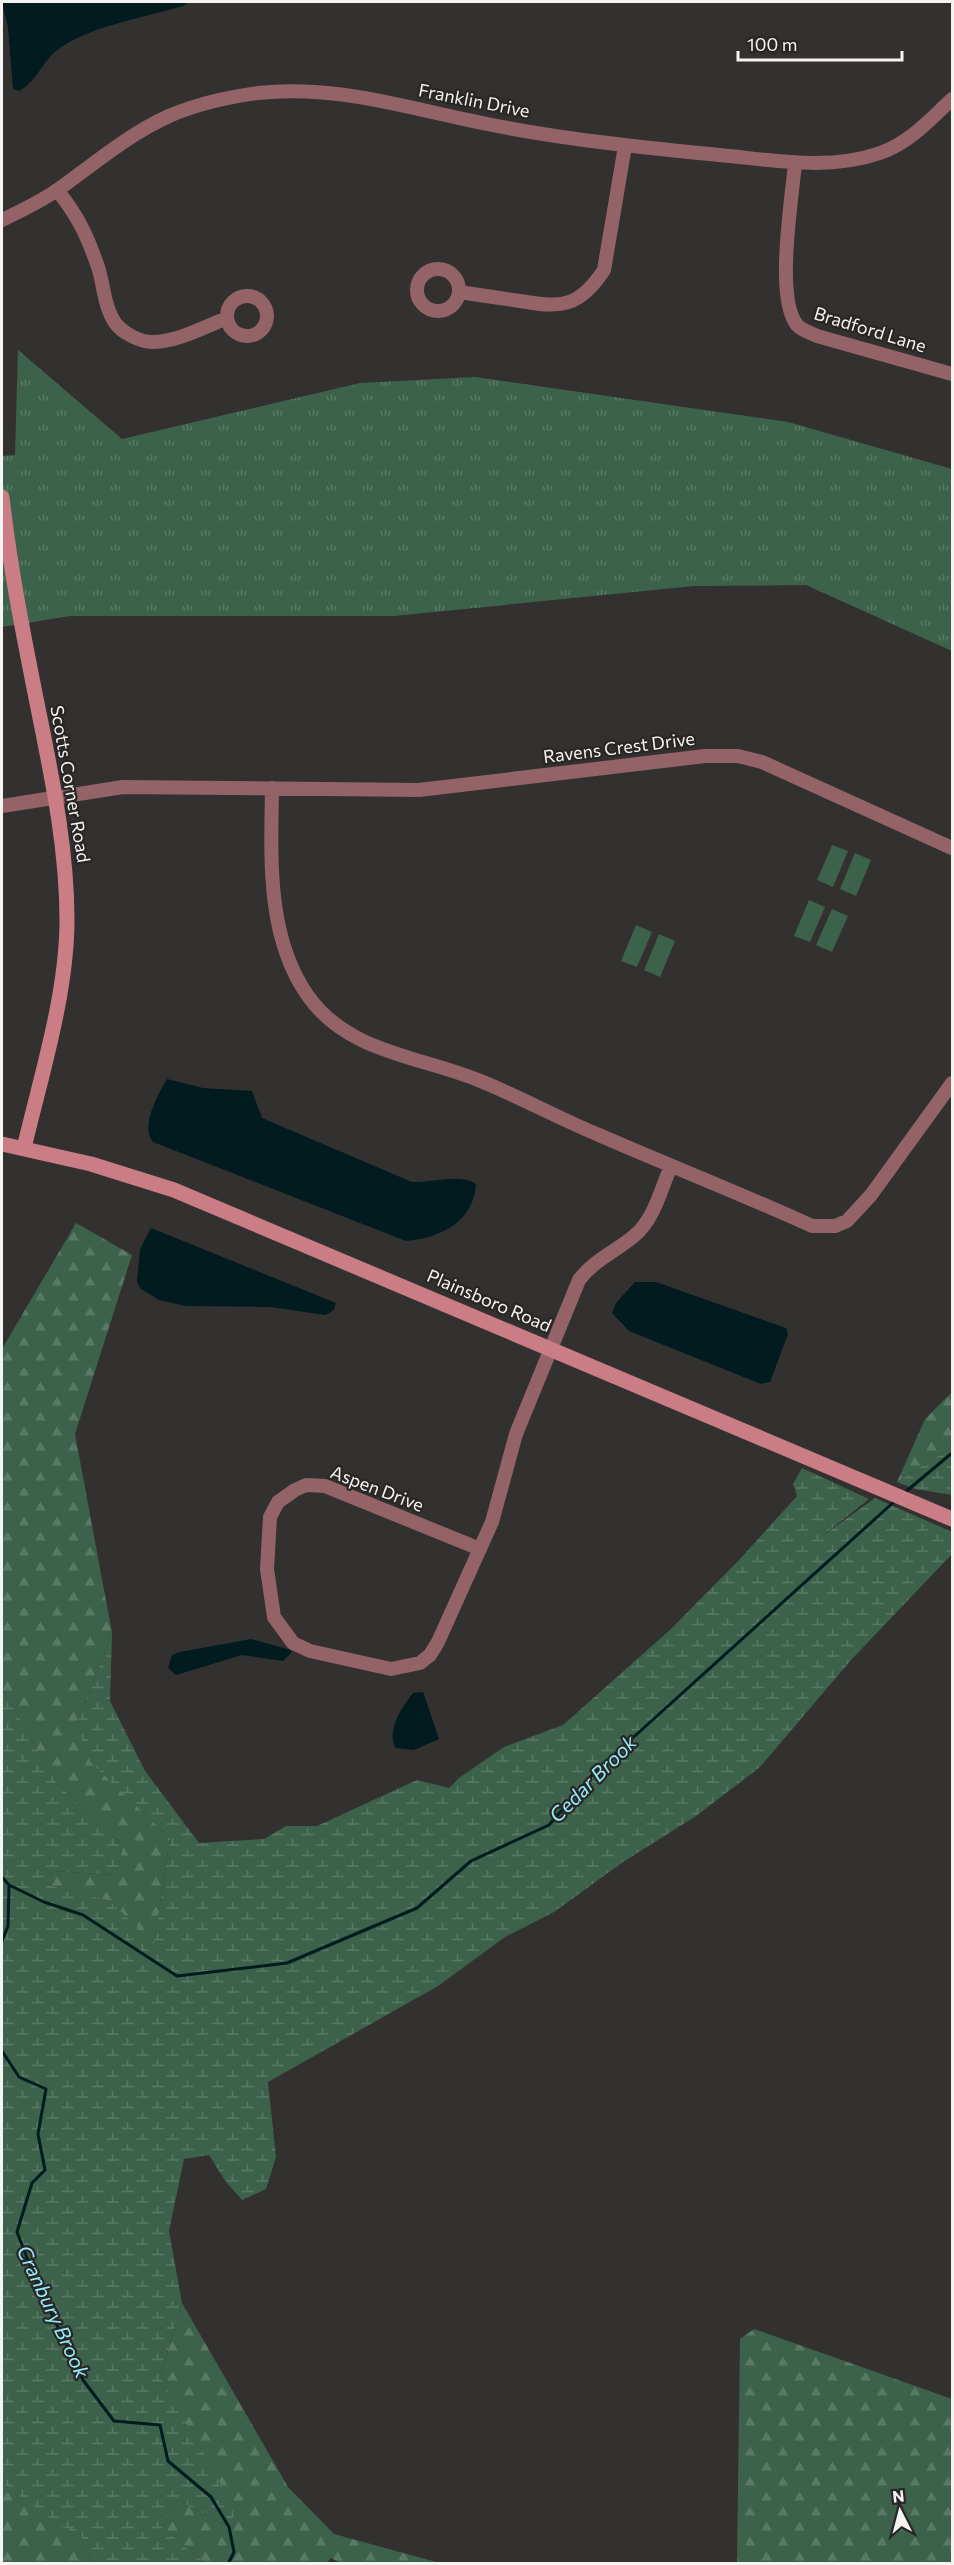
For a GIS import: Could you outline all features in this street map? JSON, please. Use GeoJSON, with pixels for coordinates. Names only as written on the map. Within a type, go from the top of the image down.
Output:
{"type":"FeatureCollection","features":[{"type":"Feature","properties":{"kind":"street","name":"Franklin Drive"},"geometry":{"type":"LineString","coordinates":[[2,220],[57,190],[118,145],[169,117],[215,101],[279,92],[301,90],[355,94],[489,125],[625,146],[795,163],[838,162],[881,153],[913,135],[952,99]]}},
{"type":"Feature","properties":{"kind":"street"},"geometry":{"type":"LineString","coordinates":[[459,291],[553,306],[574,301],[593,286],[604,270],[625,146]]}},
{"type":"Feature","properties":{"kind":"street","name":"Bradford Lane"},"geometry":{"type":"LineString","coordinates":[[795,163],[785,273],[786,302],[797,326],[817,336],[952,374]]}},
{"type":"Feature","properties":{"kind":"street"},"geometry":{"type":"LineString","coordinates":[[57,190],[78,215],[98,268],[109,312],[117,326],[138,339],[152,342],[173,338],[227,318]]}},
{"type":"Feature","properties":{"kind":"street","name":"Scotts Corner Road"},"geometry":{"type":"LineString","coordinates":[[2,497],[11,572],[56,795],[66,880],[65,956],[24,1148]]}},
{"type":"Feature","properties":{"kind":"street","name":"Ravens Crest Drive"},"geometry":{"type":"LineString","coordinates":[[2,806],[56,795],[123,788],[419,790],[685,759],[738,756],[762,762],[952,848]]}},
{"type":"Feature","properties":{"kind":"street"},"geometry":{"type":"LineString","coordinates":[[272,788],[271,862],[277,913],[296,977],[308,997],[327,1019],[349,1035],[378,1049],[441,1066],[484,1082],[554,1116],[812,1226],[835,1226],[847,1221],[871,1195],[952,1083]]}},
{"type":"Feature","properties":{"kind":"street","name":"Plainsboro Road"},"geometry":{"type":"LineString","coordinates":[[2,1144],[128,1174],[174,1190],[952,1518]]}},
{"type":"Feature","properties":{"kind":"street"},"geometry":{"type":"LineString","coordinates":[[550,1348],[579,1280],[591,1265],[634,1236],[646,1223],[671,1166]]}},
{"type":"Feature","properties":{"kind":"street","name":"Aspen Drive"},"geometry":{"type":"LineString","coordinates":[[480,1549],[325,1486],[306,1485],[278,1502],[270,1517],[267,1569],[269,1600],[274,1617],[293,1643],[310,1651],[391,1669],[406,1668],[420,1663],[430,1654],[480,1549],[500,1497],[516,1434],[550,1348]]}},
{"type":"Feature","properties":{"kind":"green space"},"geometry":{"type":"Polygon","coordinates":[[[18,350],[122,439],[360,383],[475,377],[788,422],[952,469],[952,651],[806,585],[694,586],[394,616],[70,616],[2,627],[2,456],[15,455],[18,350]]]}},
{"type":"Feature","properties":{"kind":"green space"},"geometry":{"type":"Polygon","coordinates":[[[832,845],[848,851],[833,887],[817,880],[832,845]]]}},
{"type":"Feature","properties":{"kind":"green space"},"geometry":{"type":"Polygon","coordinates":[[[855,853],[871,860],[856,896],[840,889],[855,853]]]}},
{"type":"Feature","properties":{"kind":"green space"},"geometry":{"type":"Polygon","coordinates":[[[809,900],[825,907],[810,942],[794,936],[809,900]]]}},
{"type":"Feature","properties":{"kind":"green space"},"geometry":{"type":"Polygon","coordinates":[[[832,909],[848,916],[832,952],[816,945],[832,909]]]}},
{"type":"Feature","properties":{"kind":"green space"},"geometry":{"type":"Polygon","coordinates":[[[636,925],[652,932],[637,967],[621,961],[636,925]]]}},
{"type":"Feature","properties":{"kind":"green space"},"geometry":{"type":"Polygon","coordinates":[[[659,934],[675,941],[660,977],[644,970],[659,934]]]}},
{"type":"Feature","properties":{"kind":"green space"},"geometry":{"type":"Polygon","coordinates":[[[76,1223],[132,1255],[75,1434],[112,1633],[76,1725],[92,1763],[170,1838],[154,1945],[110,1901],[47,1885],[52,1871],[116,1875],[123,1846],[58,1784],[2,1688],[2,1349],[76,1223]]]}},
{"type":"Feature","properties":{"kind":"green space"},"geometry":{"type":"Polygon","coordinates":[[[952,1392],[952,1447],[897,1482],[925,1419],[952,1392]]]}},
{"type":"Feature","properties":{"kind":"green space"},"geometry":{"type":"Polygon","coordinates":[[[952,1447],[952,1495],[915,1489],[897,1482],[952,1447]]]}},
{"type":"Feature","properties":{"kind":"green space"},"geometry":{"type":"Polygon","coordinates":[[[802,1468],[869,1499],[821,1537],[875,1498],[952,1532],[952,1554],[851,1660],[760,1767],[696,1816],[623,1862],[554,1912],[505,1937],[438,1986],[268,2082],[276,2157],[266,2189],[242,2200],[226,2182],[209,2155],[184,2159],[169,2231],[182,2303],[160,2377],[236,2511],[229,2527],[177,2500],[162,2527],[205,2563],[110,2564],[90,2560],[79,2530],[61,2527],[4,2484],[2,2433],[2,1688],[58,1784],[123,1846],[116,1875],[52,1871],[48,1885],[110,1901],[154,1944],[170,1838],[91,1763],[76,1725],[112,1633],[110,1701],[145,1771],[199,1843],[264,1839],[286,1826],[317,1826],[417,1780],[449,1788],[459,1778],[504,1747],[563,1725],[671,1629],[740,1559],[797,1496],[793,1484],[802,1468]]]}},
{"type":"Feature","properties":{"kind":"green space"},"geometry":{"type":"Polygon","coordinates":[[[182,2303],[288,2487],[334,2534],[440,2563],[341,2563],[331,2558],[326,2564],[205,2563],[162,2527],[177,2500],[229,2527],[160,2377],[182,2303]]]}},
{"type":"Feature","properties":{"kind":"green space"},"geometry":{"type":"Polygon","coordinates":[[[754,2329],[952,2399],[952,2563],[737,2563],[740,2339],[754,2329]]]}},
{"type":"Feature","properties":{"kind":"green space"},"geometry":{"type":"Polygon","coordinates":[[[2,2433],[5,2484],[79,2530],[90,2560],[110,2563],[2,2563],[2,2433]]]}},
{"type":"Feature","properties":{"kind":"water"},"geometry":{"type":"Polygon","coordinates":[[[2,2],[189,2],[183,6],[83,35],[56,51],[30,83],[19,91],[13,89],[8,27],[2,2]]]}},
{"type":"Feature","properties":{"kind":"water"},"geometry":{"type":"Polygon","coordinates":[[[167,1079],[203,1088],[252,1091],[262,1118],[412,1182],[454,1179],[469,1181],[476,1184],[474,1197],[469,1209],[453,1226],[431,1236],[406,1241],[153,1142],[148,1128],[149,1119],[167,1079]]]}},
{"type":"Feature","properties":{"kind":"water"},"geometry":{"type":"Polygon","coordinates":[[[151,1228],[336,1303],[334,1310],[325,1315],[271,1307],[186,1306],[159,1300],[141,1289],[137,1282],[140,1249],[151,1228]]]}},
{"type":"Feature","properties":{"kind":"water"},"geometry":{"type":"Polygon","coordinates":[[[635,1282],[656,1282],[786,1328],[788,1334],[770,1382],[761,1384],[629,1331],[612,1313],[616,1303],[635,1282]]]}},
{"type":"Feature","properties":{"kind":"water"},"geometry":{"type":"Polygon","coordinates":[[[251,1639],[291,1650],[291,1653],[283,1661],[242,1655],[176,1675],[168,1668],[172,1655],[180,1652],[251,1639]]]}},
{"type":"Feature","properties":{"kind":"water"},"geometry":{"type":"Polygon","coordinates":[[[423,1692],[439,1739],[414,1750],[395,1748],[393,1733],[396,1719],[413,1693],[423,1692]]]}},
{"type":"Feature","properties":{"kind":"waterway","name":"Cedar Brook"},"geometry":{"type":"LineString","coordinates":[[903,1494],[952,1453]]}},
{"type":"Feature","properties":{"kind":"waterway","name":"Cedar Brook"},"geometry":{"type":"LineString","coordinates":[[9,1885],[44,1902],[83,1915],[177,1976],[287,1963],[417,1908],[471,1861],[549,1825],[595,1772],[896,1500]]}},
{"type":"Feature","properties":{"kind":"waterway","name":"Cranbury Brook"},"geometry":{"type":"LineString","coordinates":[[2,1877],[9,1885],[8,1926],[2,1941]]}},
{"type":"Feature","properties":{"kind":"waterway","name":"Cranbury Brook"},"geometry":{"type":"LineString","coordinates":[[2,2051],[19,2077],[46,2089],[38,2134],[45,2170],[32,2183],[17,2232],[36,2281],[83,2380],[114,2421],[160,2425],[168,2461],[211,2497],[229,2527],[234,2552],[228,2564]]}}]}
